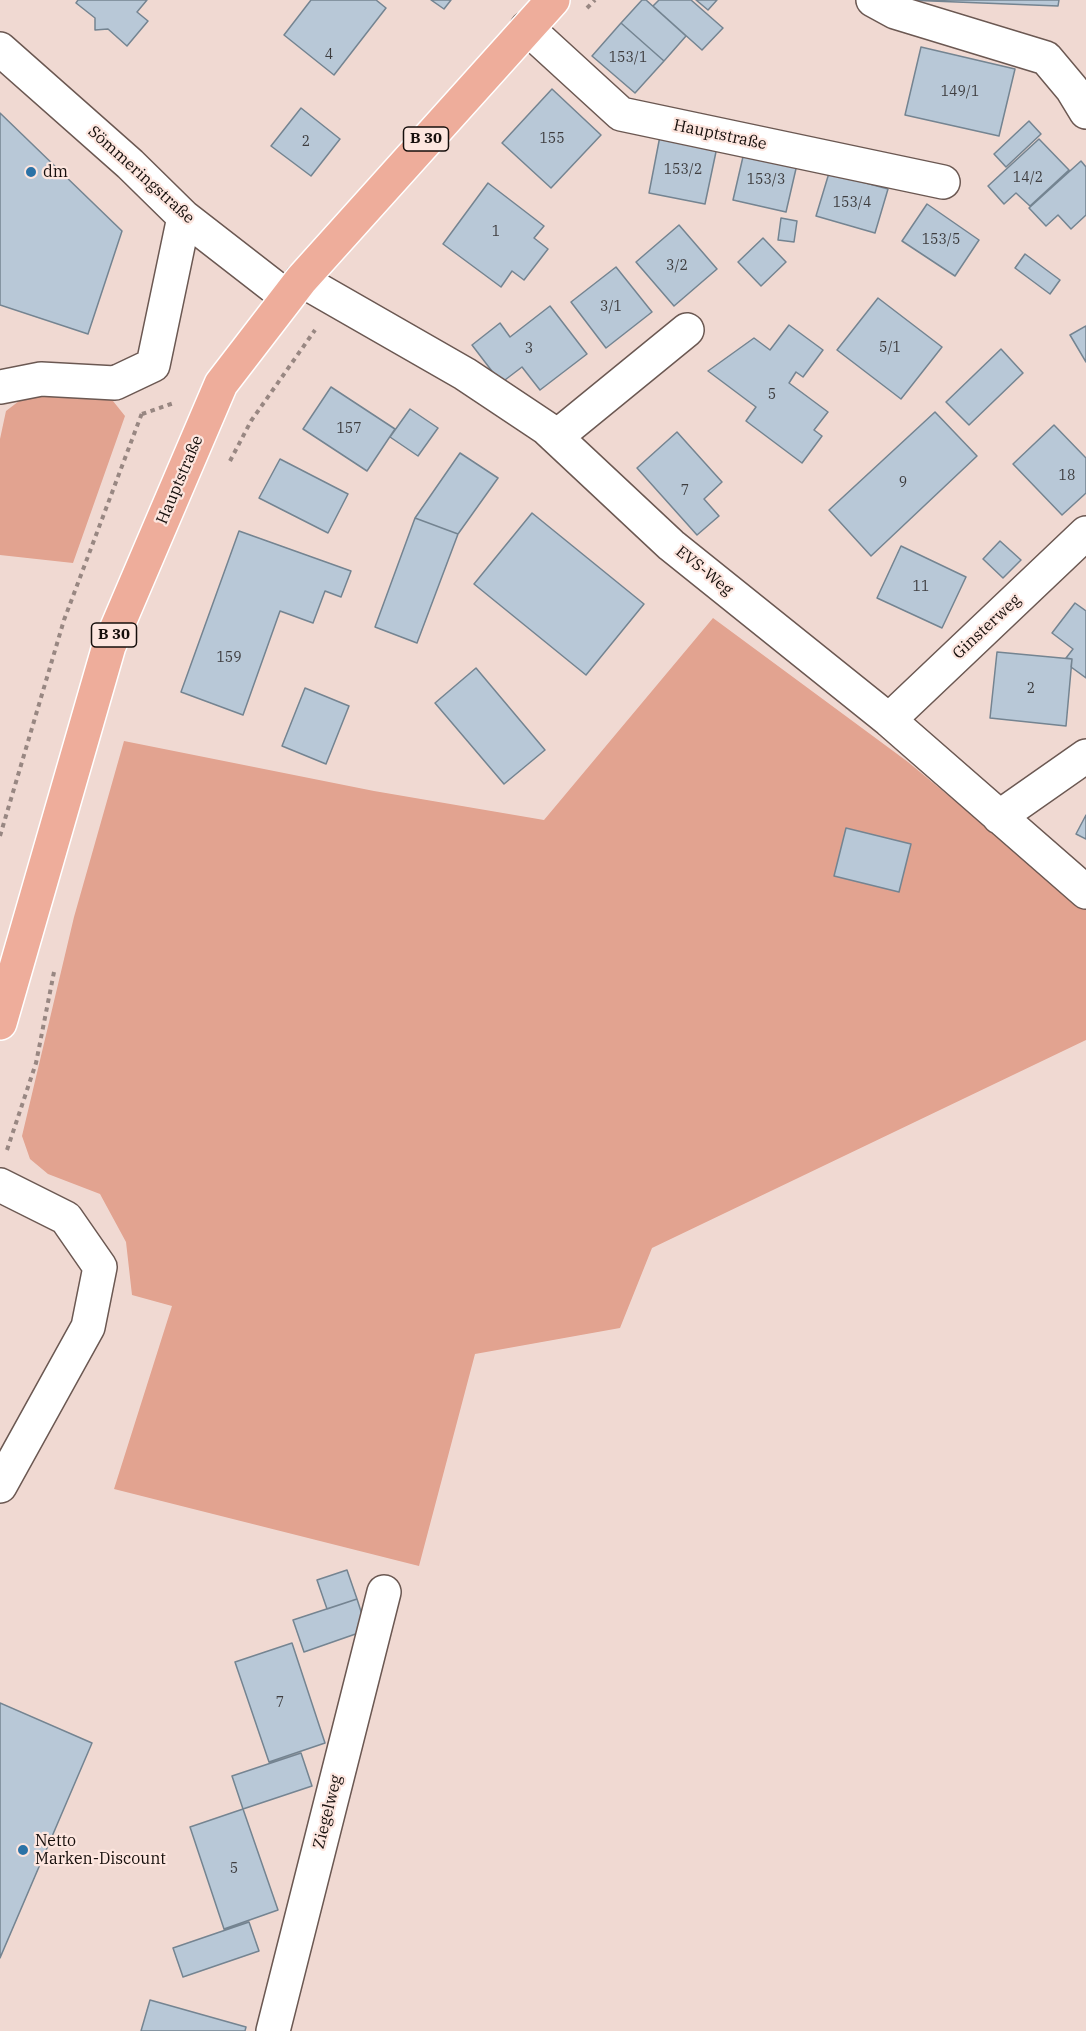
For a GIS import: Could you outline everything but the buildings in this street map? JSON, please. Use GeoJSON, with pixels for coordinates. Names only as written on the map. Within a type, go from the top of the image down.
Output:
{"type":"FeatureCollection","features":[{"type":"Feature","properties":{"kind":"main road","name":"Hauptstraße"},"geometry":{"type":"LineString","coordinates":[[0,1023],[109,646],[221,384],[294,289],[553,0]]}},
{"type":"Feature","properties":{"kind":"street"},"geometry":{"type":"LineString","coordinates":[[873,0],[895,12],[1046,58],[1079,100]]}},
{"type":"Feature","properties":{"kind":"street","name":"Hauptstraße"},"geometry":{"type":"LineString","coordinates":[[527,28],[621,114],[943,182]]}},
{"type":"Feature","properties":{"kind":"street","name":"Sömmeringstraße"},"geometry":{"type":"LineString","coordinates":[[0,49],[130,164],[184,217],[294,289]]}},
{"type":"Feature","properties":{"kind":"street"},"geometry":{"type":"LineString","coordinates":[[0,387],[41,379],[115,383],[153,365],[184,217]]}},
{"type":"Feature","properties":{"kind":"street","name":"EVS-Weg"},"geometry":{"type":"LineString","coordinates":[[294,289],[334,301],[465,374],[556,437],[671,545],[889,720],[1086,892]]}},
{"type":"Feature","properties":{"kind":"street"},"geometry":{"type":"LineString","coordinates":[[556,437],[687,330]]}},
{"type":"Feature","properties":{"kind":"street","name":"Ginsterweg"},"geometry":{"type":"LineString","coordinates":[[889,720],[1086,533]]}},
{"type":"Feature","properties":{"kind":"street"},"geometry":{"type":"LineString","coordinates":[[999,817],[1086,756]]}},
{"type":"Feature","properties":{"kind":"street"},"geometry":{"type":"LineString","coordinates":[[0,1486],[88,1327],[100,1267],[66,1218],[2,1172]]}},
{"type":"Feature","properties":{"kind":"street","name":"Ziegelweg"},"geometry":{"type":"LineString","coordinates":[[273,2031],[384,1592]]}},
{"type":"Feature","properties":{"kind":"path"},"geometry":{"type":"LineString","coordinates":[[226,468],[250,421],[291,367],[334,301]]}},
{"type":"Feature","properties":{"kind":"path"},"geometry":{"type":"LineString","coordinates":[[0,836],[64,620],[142,414],[153,365]]}},
{"type":"Feature","properties":{"kind":"path"},"geometry":{"type":"LineString","coordinates":[[2,1172],[36,1063],[56,962]]}},
{"type":"Feature","properties":{"kind":"shaded area"},"geometry":{"type":"Polygon","coordinates":[[[36,388],[109,396],[125,416],[73,563],[0,555],[0,439],[6,411],[36,388]]]}},
{"type":"Feature","properties":{"kind":"shaded area"},"geometry":{"type":"Polygon","coordinates":[[[713,618],[908,762],[1086,910],[1086,1040],[652,1248],[620,1328],[475,1354],[419,1566],[114,1489],[172,1306],[132,1295],[126,1242],[100,1194],[48,1174],[30,1159],[22,1136],[74,917],[124,741],[374,791],[544,820],[713,618]]]}},
{"type":"Feature","properties":{"kind":"place","name":"dm"},"geometry":{"type":"Point","coordinates":[31,172]}},
{"type":"Feature","properties":{"kind":"place","name":"Netto Marken-Discount"},"geometry":{"type":"Point","coordinates":[23,1850]}}]}
